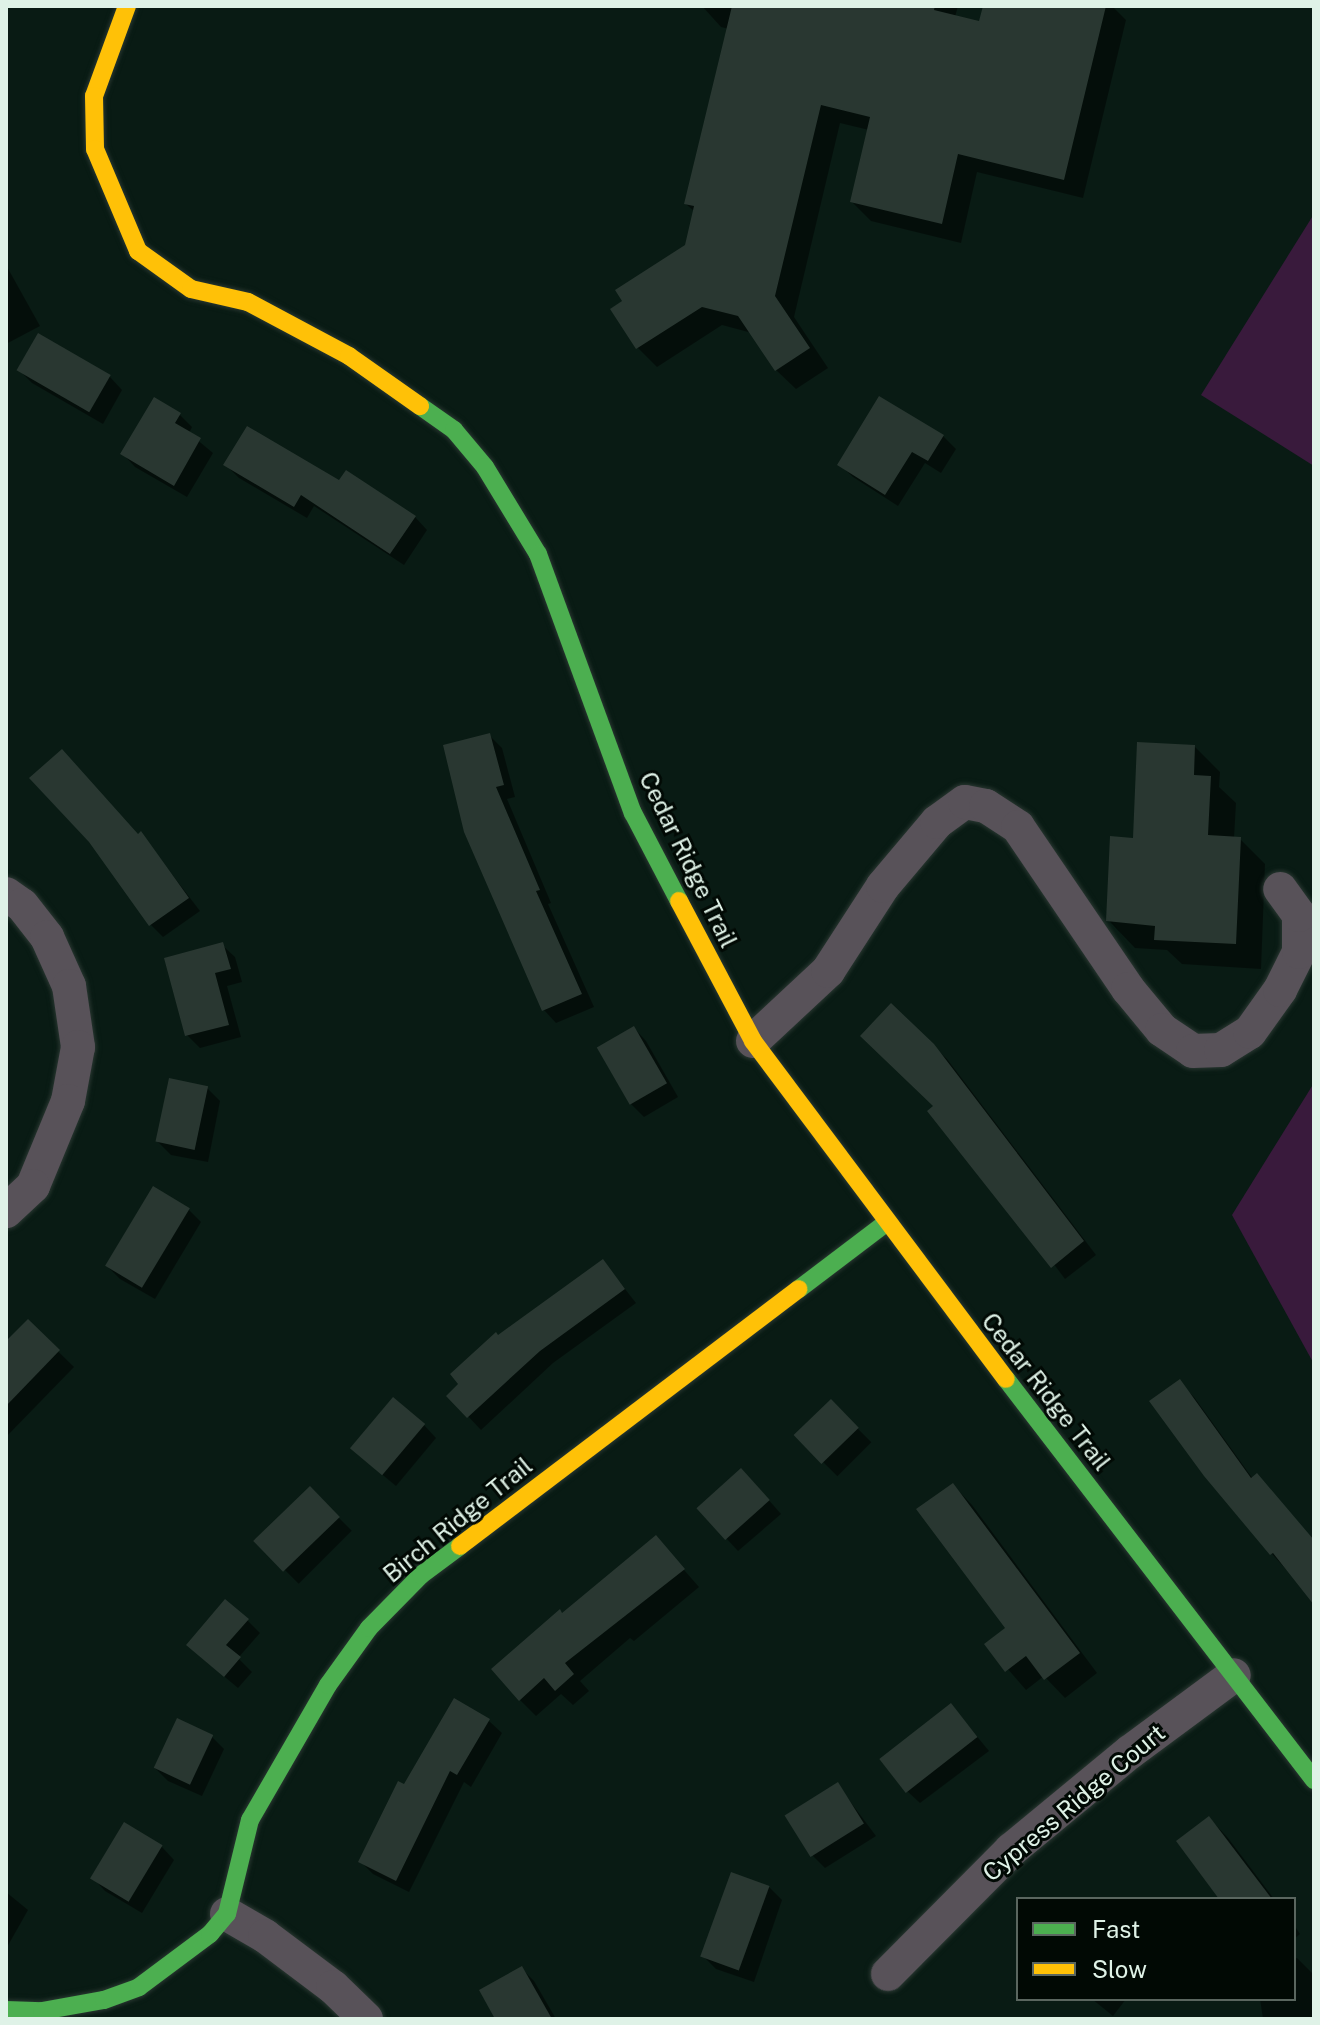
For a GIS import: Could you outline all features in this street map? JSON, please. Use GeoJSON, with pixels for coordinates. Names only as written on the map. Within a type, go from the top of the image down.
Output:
{"type":"FeatureCollection","features":[{"type":"Feature","properties":{"kind":"street","name":"Cedar Ridge Trail"},"geometry":{"type":"LineString","coordinates":[[127,6],[94,96],[95,149],[138,251],[191,289],[248,302],[349,356],[454,430],[485,467],[516,512],[538,554],[633,813],[753,1041],[886,1223],[1314,1780]]}},
{"type":"Feature","properties":{"kind":"street"},"geometry":{"type":"LineString","coordinates":[[753,1041],[828,971],[883,886],[937,822],[965,802],[986,806],[1018,827],[1128,989],[1162,1030],[1193,1051],[1221,1050],[1250,1032],[1280,990],[1299,952],[1299,915],[1280,889]]}},
{"type":"Feature","properties":{"kind":"street"},"geometry":{"type":"LineString","coordinates":[[6,894],[22,905],[47,937],[69,986],[78,1047],[68,1101],[33,1186],[6,1211]]}},
{"type":"Feature","properties":{"kind":"street","name":"Birch Ridge Trail"},"geometry":{"type":"LineString","coordinates":[[6,2010],[42,2011],[104,2000],[139,1987],[176,1963],[210,1934],[227,1914],[250,1820],[328,1685],[369,1628],[421,1575],[886,1223]]}},
{"type":"Feature","properties":{"kind":"street","name":"Cypress Ridge Court"},"geometry":{"type":"LineString","coordinates":[[888,1974],[1011,1850],[1130,1752],[1234,1675]]}},
{"type":"Feature","properties":{"kind":"street"},"geometry":{"type":"LineString","coordinates":[[227,1914],[265,1936],[322,1979],[366,2019]]}},
{"type":"Feature","properties":{"kind":"shaded area"},"geometry":{"type":"Polygon","coordinates":[[[1314,214],[1314,466],[1201,395],[1314,214]]]}},
{"type":"Feature","properties":{"kind":"shaded area"},"geometry":{"type":"Polygon","coordinates":[[[1314,1083],[1314,1364],[1232,1215],[1314,1083]]]}},
{"type":"Feature","properties":{"kind":"building"},"geometry":{"type":"Polygon","coordinates":[[[732,6],[935,6],[934,10],[979,21],[983,6],[1106,6],[1064,180],[958,154],[942,224],[850,202],[870,117],[821,105],[775,296],[810,348],[775,371],[738,316],[702,307],[636,349],[610,309],[622,301],[615,290],[685,245],[694,206],[684,204],[732,6]]]}},
{"type":"Feature","properties":{"kind":"building"},"geometry":{"type":"Polygon","coordinates":[[[38,333],[111,375],[89,412],[16,370],[38,333]]]}},
{"type":"Feature","properties":{"kind":"building"},"geometry":{"type":"Polygon","coordinates":[[[879,396],[944,435],[928,461],[912,452],[885,495],[837,465],[879,396]]]}},
{"type":"Feature","properties":{"kind":"building"},"geometry":{"type":"Polygon","coordinates":[[[154,397],[181,413],[175,423],[201,438],[174,486],[120,454],[154,397]]]}},
{"type":"Feature","properties":{"kind":"building"},"geometry":{"type":"Polygon","coordinates":[[[247,426],[339,480],[346,470],[416,516],[390,554],[301,495],[294,507],[223,465],[247,426]]]}},
{"type":"Feature","properties":{"kind":"building"},"geometry":{"type":"Polygon","coordinates":[[[490,733],[504,785],[496,787],[540,890],[536,891],[582,994],[542,1011],[464,832],[443,745],[490,733]]]}},
{"type":"Feature","properties":{"kind":"building"},"geometry":{"type":"Polygon","coordinates":[[[1137,742],[1195,745],[1194,775],[1211,776],[1208,835],[1241,837],[1236,944],[1154,940],[1155,926],[1106,921],[1110,836],[1133,838],[1137,742]]]}},
{"type":"Feature","properties":{"kind":"building"},"geometry":{"type":"Polygon","coordinates":[[[62,749],[138,834],[141,831],[189,898],[149,926],[89,842],[29,778],[62,749]]]}},
{"type":"Feature","properties":{"kind":"building"},"geometry":{"type":"Polygon","coordinates":[[[223,942],[231,969],[215,973],[229,1025],[185,1036],[164,958],[223,942]]]}},
{"type":"Feature","properties":{"kind":"building"},"geometry":{"type":"Polygon","coordinates":[[[891,1003],[934,1044],[1084,1241],[1051,1268],[927,1111],[933,1106],[860,1036],[891,1003]]]}},
{"type":"Feature","properties":{"kind":"building"},"geometry":{"type":"Polygon","coordinates":[[[634,1026],[667,1083],[630,1105],[597,1048],[634,1026]]]}},
{"type":"Feature","properties":{"kind":"building"},"geometry":{"type":"Polygon","coordinates":[[[169,1078],[208,1086],[195,1150],[155,1142],[169,1078]]]}},
{"type":"Feature","properties":{"kind":"building"},"geometry":{"type":"Polygon","coordinates":[[[153,1186],[190,1208],[142,1288],[105,1266],[153,1186]]]}},
{"type":"Feature","properties":{"kind":"building"},"geometry":{"type":"Polygon","coordinates":[[[603,1259],[625,1289],[540,1351],[467,1418],[446,1396],[458,1384],[450,1374],[496,1332],[498,1335],[603,1259]]]}},
{"type":"Feature","properties":{"kind":"building"},"geometry":{"type":"Polygon","coordinates":[[[28,1319],[60,1350],[6,1406],[6,1341],[28,1319]]]}},
{"type":"Feature","properties":{"kind":"building"},"geometry":{"type":"Polygon","coordinates":[[[1180,1379],[1251,1478],[1257,1473],[1314,1540],[1314,1605],[1273,1553],[1270,1555],[1204,1476],[1149,1401],[1180,1379]]]}},
{"type":"Feature","properties":{"kind":"building"},"geometry":{"type":"Polygon","coordinates":[[[393,1397],[425,1424],[382,1475],[350,1448],[393,1397]]]}},
{"type":"Feature","properties":{"kind":"building"},"geometry":{"type":"Polygon","coordinates":[[[831,1399],[859,1428],[821,1464],[794,1435],[831,1399]]]}},
{"type":"Feature","properties":{"kind":"building"},"geometry":{"type":"Polygon","coordinates":[[[741,1468],[770,1500],[725,1540],[696,1508],[741,1468]]]}},
{"type":"Feature","properties":{"kind":"building"},"geometry":{"type":"Polygon","coordinates":[[[953,1483],[1080,1653],[1044,1680],[1026,1656],[1005,1672],[984,1644],[1005,1628],[916,1509],[953,1483]]]}},
{"type":"Feature","properties":{"kind":"building"},"geometry":{"type":"Polygon","coordinates":[[[310,1486],[340,1517],[283,1572],[253,1541],[310,1486]]]}},
{"type":"Feature","properties":{"kind":"building"},"geometry":{"type":"Polygon","coordinates":[[[656,1535],[685,1569],[565,1663],[574,1674],[555,1691],[544,1678],[519,1701],[491,1669],[560,1609],[562,1613],[656,1535]]]}},
{"type":"Feature","properties":{"kind":"building"},"geometry":{"type":"Polygon","coordinates":[[[225,1599],[249,1619],[226,1645],[241,1657],[224,1677],[186,1645],[225,1599]]]}},
{"type":"Feature","properties":{"kind":"building"},"geometry":{"type":"Polygon","coordinates":[[[454,1698],[490,1719],[457,1775],[450,1771],[396,1881],[358,1862],[398,1781],[404,1784],[454,1698]]]}},
{"type":"Feature","properties":{"kind":"building"},"geometry":{"type":"Polygon","coordinates":[[[951,1703],[977,1737],[906,1793],[879,1759],[951,1703]]]}},
{"type":"Feature","properties":{"kind":"building"},"geometry":{"type":"Polygon","coordinates":[[[177,1718],[213,1735],[190,1785],[154,1768],[177,1718]]]}},
{"type":"Feature","properties":{"kind":"building"},"geometry":{"type":"Polygon","coordinates":[[[838,1782],[864,1824],[811,1857],[785,1815],[838,1782]]]}},
{"type":"Feature","properties":{"kind":"building"},"geometry":{"type":"Polygon","coordinates":[[[1209,1816],[1270,1897],[1218,1897],[1176,1841],[1209,1816]]]}},
{"type":"Feature","properties":{"kind":"building"},"geometry":{"type":"Polygon","coordinates":[[[124,1822],[163,1845],[129,1902],[90,1879],[124,1822]]]}},
{"type":"Feature","properties":{"kind":"building"},"geometry":{"type":"Polygon","coordinates":[[[731,1872],[770,1886],[739,1971],[700,1957],[731,1872]]]}},
{"type":"Feature","properties":{"kind":"building"},"geometry":{"type":"Polygon","coordinates":[[[522,1966],[552,2019],[495,2019],[479,1990],[522,1966]]]}},
{"type":"Feature","properties":{"kind":"traffic: fast"},"geometry":{"type":"LineString","coordinates":[[420,406],[454,430],[485,467],[538,554],[633,813],[679,901]]}},
{"type":"Feature","properties":{"kind":"traffic: fast"},"geometry":{"type":"LineString","coordinates":[[799,1289],[886,1223]]}},
{"type":"Feature","properties":{"kind":"traffic: fast"},"geometry":{"type":"LineString","coordinates":[[1006,1379],[1314,1780]]}},
{"type":"Feature","properties":{"kind":"traffic: fast"},"geometry":{"type":"LineString","coordinates":[[6,2010],[42,2011],[104,2000],[139,1987],[210,1934],[227,1914],[250,1820],[328,1685],[369,1628],[421,1575],[460,1546]]}},
{"type":"Feature","properties":{"kind":"traffic: slow"},"geometry":{"type":"LineString","coordinates":[[127,6],[94,96],[95,149],[138,251],[191,289],[248,302],[349,356],[420,406]]}},
{"type":"Feature","properties":{"kind":"traffic: slow"},"geometry":{"type":"LineString","coordinates":[[679,901],[753,1041],[1006,1379]]}},
{"type":"Feature","properties":{"kind":"traffic: slow"},"geometry":{"type":"LineString","coordinates":[[460,1546],[799,1289]]}}]}
